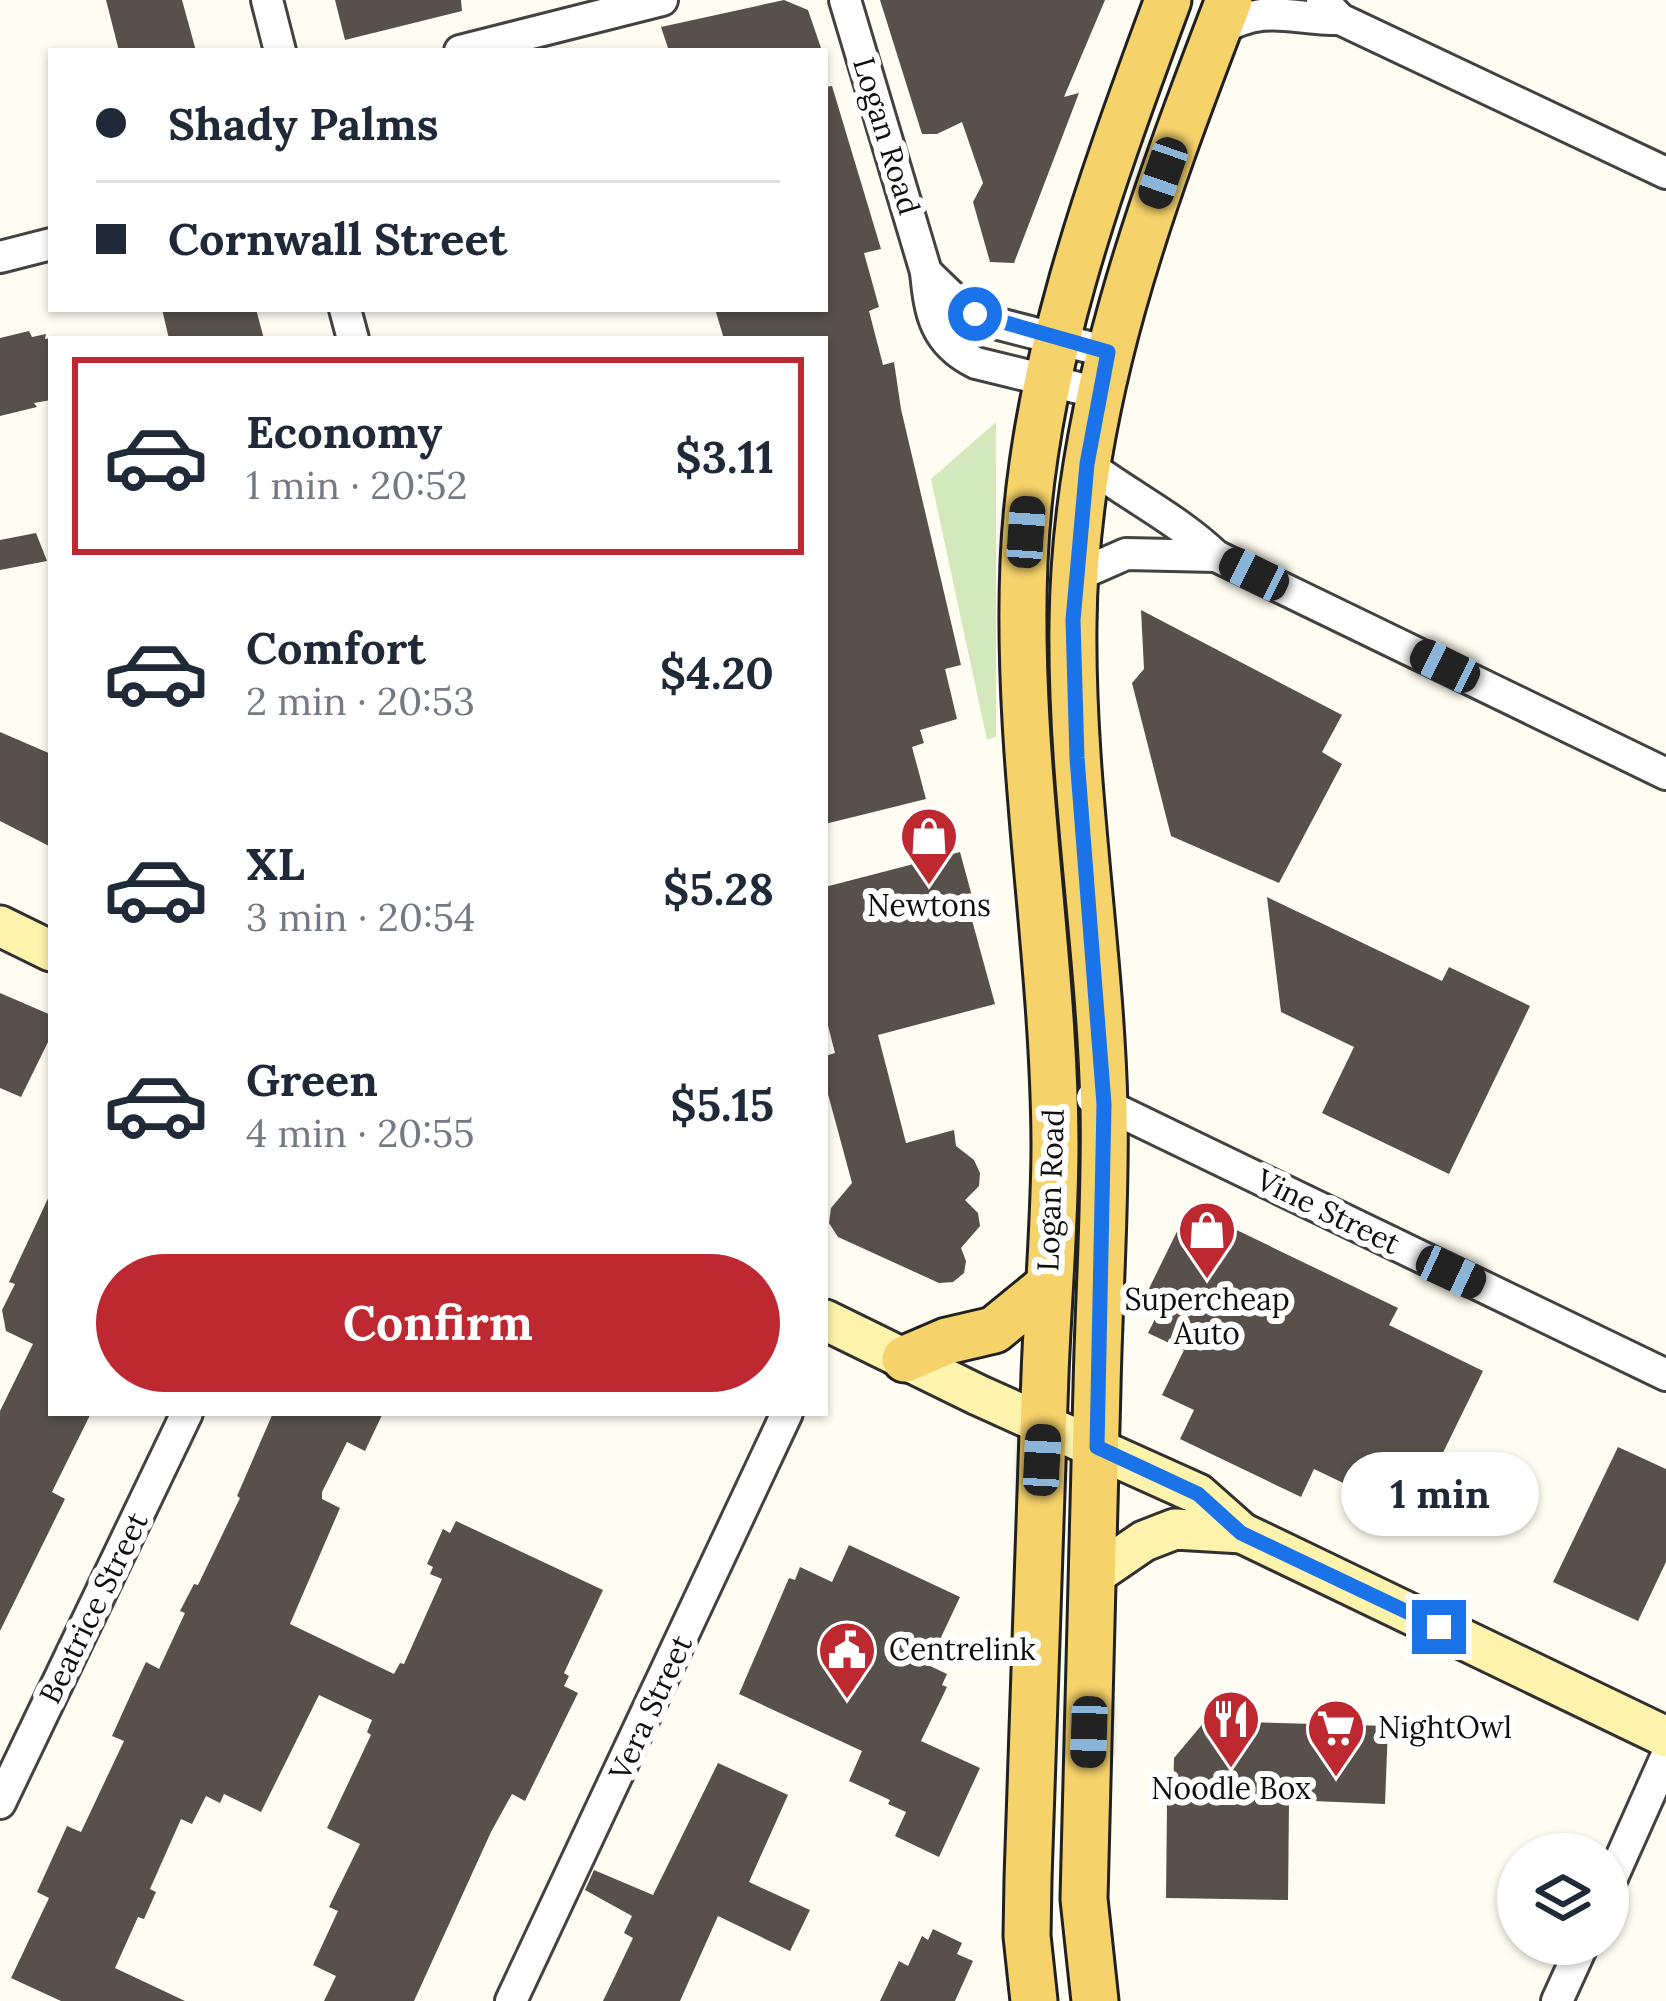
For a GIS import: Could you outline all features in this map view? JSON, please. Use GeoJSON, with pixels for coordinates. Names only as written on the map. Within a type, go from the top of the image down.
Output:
{"type":"FeatureCollection","features":[{"type":"Feature","properties":{"kind":"main road"},"geometry":{"type":"LineString","coordinates":[[1052,361],[1079,254],[1168,0]]}},
{"type":"Feature","properties":{"kind":"main road"},"geometry":{"type":"LineString","coordinates":[[1103,372],[1144,228],[1224,15]]}},
{"type":"Feature","properties":{"kind":"main road","name":"Logan Road"},"geometry":{"type":"LineString","coordinates":[[1034,2001],[1028,1880],[1054,1081],[1024,691],[1024,563],[1035,437],[1052,361]]}},
{"type":"Feature","properties":{"kind":"main road","name":"Logan Road"},"geometry":{"type":"LineString","coordinates":[[1094,2001],[1084,1899],[1104,1104],[1077,758],[1073,641],[1087,464],[1103,372]]}},
{"type":"Feature","properties":{"kind":"main road"},"geometry":{"type":"LineString","coordinates":[[0,926],[48,950]]}},
{"type":"Feature","properties":{"kind":"main road"},"geometry":{"type":"LineString","coordinates":[[904,1359],[947,1341],[994,1330],[1049,1285]]}},
{"type":"Feature","properties":{"kind":"main road"},"geometry":{"type":"LineString","coordinates":[[828,1323],[1198,1494],[1241,1533],[1666,1737]]}},
{"type":"Feature","properties":{"kind":"main road"},"geometry":{"type":"LineString","coordinates":[[1093,1576],[1144,1541],[1175,1529],[1241,1533]]}},
{"type":"Feature","properties":{"kind":"street"},"geometry":{"type":"LineString","coordinates":[[268,0],[279,48]]}},
{"type":"Feature","properties":{"kind":"street"},"geometry":{"type":"LineString","coordinates":[[472,48],[662,0]]}},
{"type":"Feature","properties":{"kind":"street","name":"Logan Road"},"geometry":{"type":"LineString","coordinates":[[845,0],[926,272],[930,314],[945,342],[976,364],[1052,361],[1103,372]]}},
{"type":"Feature","properties":{"kind":"street"},"geometry":{"type":"LineString","coordinates":[[1224,15],[1261,12],[1303,19],[1331,10],[1666,173]]}},
{"type":"Feature","properties":{"kind":"street"},"geometry":{"type":"LineString","coordinates":[[0,257],[48,245]]}},
{"type":"Feature","properties":{"kind":"street","name":"Logan Road"},"geometry":{"type":"LineString","coordinates":[[926,272],[975,314],[1052,361],[1103,372]]}},
{"type":"Feature","properties":{"kind":"street"},"geometry":{"type":"LineString","coordinates":[[1087,464],[1182,524],[1216,556],[1666,773]]}},
{"type":"Feature","properties":{"kind":"street"},"geometry":{"type":"LineString","coordinates":[[1076,576],[1109,560],[1142,552],[1216,556]]}},
{"type":"Feature","properties":{"kind":"street","name":"Vine Street"},"geometry":{"type":"LineString","coordinates":[[1054,1081],[1666,1375]]}},
{"type":"Feature","properties":{"kind":"street","name":"Beatrice Street"},"geometry":{"type":"LineString","coordinates":[[0,1803],[186,1416]]}},
{"type":"Feature","properties":{"kind":"street","name":"Vera Street"},"geometry":{"type":"LineString","coordinates":[[511,2001],[786,1416]]}},
{"type":"Feature","properties":{"kind":"street"},"geometry":{"type":"LineString","coordinates":[[1629,1840],[1666,1757]]}},
{"type":"Feature","properties":{"kind":"street"},"geometry":{"type":"LineString","coordinates":[[1557,2001],[1573,1965]]}},
{"type":"Feature","properties":{"kind":"green space"},"geometry":{"type":"Polygon","coordinates":[[[996,422],[996,737],[987,740],[931,479],[996,422]]]}},
{"type":"Feature","properties":{"kind":"building"},"geometry":{"type":"Polygon","coordinates":[[[106,0],[182,0],[195,48],[118,48],[106,0]]]}},
{"type":"Feature","properties":{"kind":"building"},"geometry":{"type":"Polygon","coordinates":[[[335,0],[461,0],[462,11],[345,40],[335,0]]]}},
{"type":"Feature","properties":{"kind":"building"},"geometry":{"type":"Polygon","coordinates":[[[784,0],[808,10],[821,48],[668,48],[661,27],[784,0]]]}},
{"type":"Feature","properties":{"kind":"building"},"geometry":{"type":"Polygon","coordinates":[[[880,0],[1105,0],[1064,97],[1079,93],[1014,263],[990,262],[973,202],[983,183],[962,122],[937,134],[922,134],[880,0]]]}},
{"type":"Feature","properties":{"kind":"building"},"geometry":{"type":"Polygon","coordinates":[[[832,86],[881,249],[864,253],[879,307],[869,311],[883,365],[894,362],[961,665],[945,669],[957,719],[920,730],[924,743],[912,747],[926,799],[828,823],[828,336],[723,336],[716,312],[828,312],[828,87],[832,86]]]}},
{"type":"Feature","properties":{"kind":"building"},"geometry":{"type":"Polygon","coordinates":[[[163,312],[257,312],[263,336],[168,336],[163,312]]]}},
{"type":"Feature","properties":{"kind":"building"},"geometry":{"type":"Polygon","coordinates":[[[29,331],[32,337],[46,334],[48,401],[0,416],[0,338],[29,331]]]}},
{"type":"Feature","properties":{"kind":"building"},"geometry":{"type":"Polygon","coordinates":[[[36,533],[47,561],[0,570],[0,540],[36,533]]]}},
{"type":"Feature","properties":{"kind":"building"},"geometry":{"type":"Polygon","coordinates":[[[1141,610],[1342,715],[1322,752],[1342,764],[1279,883],[1171,836],[1132,683],[1144,669],[1141,610]]]}},
{"type":"Feature","properties":{"kind":"building"},"geometry":{"type":"Polygon","coordinates":[[[0,732],[48,753],[48,845],[0,821],[0,732]]]}},
{"type":"Feature","properties":{"kind":"building"},"geometry":{"type":"Polygon","coordinates":[[[960,852],[973,900],[967,902],[995,1004],[878,1035],[906,1143],[954,1130],[956,1146],[974,1160],[980,1173],[979,1186],[965,1200],[978,1213],[980,1226],[961,1248],[964,1273],[953,1282],[939,1283],[838,1237],[829,1223],[831,1208],[852,1183],[828,1094],[828,1055],[835,1053],[828,1026],[828,886],[960,852]]]}},
{"type":"Feature","properties":{"kind":"building"},"geometry":{"type":"Polygon","coordinates":[[[1267,897],[1442,981],[1449,967],[1530,1006],[1449,1174],[1322,1113],[1354,1047],[1281,1012],[1267,897]]]}},
{"type":"Feature","properties":{"kind":"building"},"geometry":{"type":"Polygon","coordinates":[[[0,993],[48,1014],[48,1042],[21,1097],[0,1088],[0,993]]]}},
{"type":"Feature","properties":{"kind":"building"},"geometry":{"type":"Polygon","coordinates":[[[48,1198],[48,1416],[90,1416],[52,1492],[65,1499],[0,1631],[0,1411],[33,1344],[6,1331],[2,1310],[15,1284],[9,1282],[48,1198]]]}},
{"type":"Feature","properties":{"kind":"building"},"geometry":{"type":"Polygon","coordinates":[[[1189,1207],[1398,1308],[1389,1325],[1483,1371],[1412,1516],[1314,1469],[1301,1497],[1180,1439],[1194,1410],[1162,1395],[1184,1350],[1148,1333],[1156,1317],[1139,1309],[1189,1207]]]}},
{"type":"Feature","properties":{"kind":"building"},"geometry":{"type":"Polygon","coordinates":[[[272,1416],[382,1416],[365,1451],[347,1442],[322,1492],[322,1499],[340,1508],[290,1624],[394,1674],[404,1664],[442,1579],[430,1574],[433,1567],[427,1564],[443,1529],[450,1533],[456,1521],[603,1590],[564,1673],[569,1676],[564,1686],[578,1693],[525,1801],[512,1794],[491,1832],[414,2001],[324,2001],[336,1976],[313,1965],[338,1911],[329,1907],[360,1844],[327,1828],[371,1735],[367,1732],[372,1720],[319,1695],[261,1812],[224,1794],[220,1803],[206,1796],[192,1824],[181,1819],[150,1889],[156,1892],[144,1919],[138,1917],[115,1968],[185,2001],[61,2001],[11,1978],[49,1898],[37,1892],[67,1826],[81,1832],[124,1741],[112,1736],[131,1694],[146,1662],[159,1669],[185,1613],[180,1611],[194,1584],[198,1585],[272,1416]]]}},
{"type":"Feature","properties":{"kind":"building"},"geometry":{"type":"Polygon","coordinates":[[[1618,1447],[1666,1469],[1666,1562],[1638,1621],[1553,1582],[1618,1447]]]}},
{"type":"Feature","properties":{"kind":"building","name":"Centrelink"},"geometry":{"type":"Polygon","coordinates":[[[849,1545],[960,1597],[928,1665],[947,1674],[942,1685],[947,1687],[921,1741],[980,1768],[939,1857],[895,1836],[906,1812],[849,1781],[862,1751],[739,1694],[789,1578],[795,1580],[800,1567],[832,1582],[849,1545]]]}},
{"type":"Feature","properties":{"kind":"building"},"geometry":{"type":"Polygon","coordinates":[[[1205,1721],[1388,1726],[1385,1804],[1289,1800],[1288,1900],[1166,1898],[1167,1803],[1173,1803],[1174,1758],[1205,1721]]]}},
{"type":"Feature","properties":{"kind":"building"},"geometry":{"type":"Polygon","coordinates":[[[718,1763],[788,1795],[749,1882],[810,1910],[790,1951],[718,1916],[680,2001],[603,2001],[633,1938],[624,1933],[632,1916],[585,1890],[594,1870],[653,1895],[718,1763]]]}},
{"type":"Feature","properties":{"kind":"building"},"geometry":{"type":"Polygon","coordinates":[[[933,1929],[962,1943],[957,1954],[973,1961],[955,2001],[880,2001],[899,1961],[908,1966],[922,1936],[928,1940],[933,1929]]]}},
{"type":"Feature","properties":{"kind":"place","name":"Newtons"},"geometry":{"type":"Point","coordinates":[929,887]}},
{"type":"Feature","properties":{"kind":"place","name":"Supercheap Auto"},"geometry":{"type":"Point","coordinates":[1207,1281]}},
{"type":"Feature","properties":{"kind":"place","name":"Centrelink"},"geometry":{"type":"Point","coordinates":[847,1701]}},
{"type":"Feature","properties":{"kind":"place","name":"Noodle Box"},"geometry":{"type":"Point","coordinates":[1231,1770]}},
{"type":"Feature","properties":{"kind":"place","name":"NightOwl"},"geometry":{"type":"Point","coordinates":[1336,1779]}},
{"type":"Feature","properties":{"kind":"route"},"geometry":{"type":"LineString","coordinates":[[975,314],[1108,352],[1087,464],[1073,620],[1077,758],[1104,1104],[1097,1447],[1198,1494],[1241,1533],[1439,1627]]}}]}
